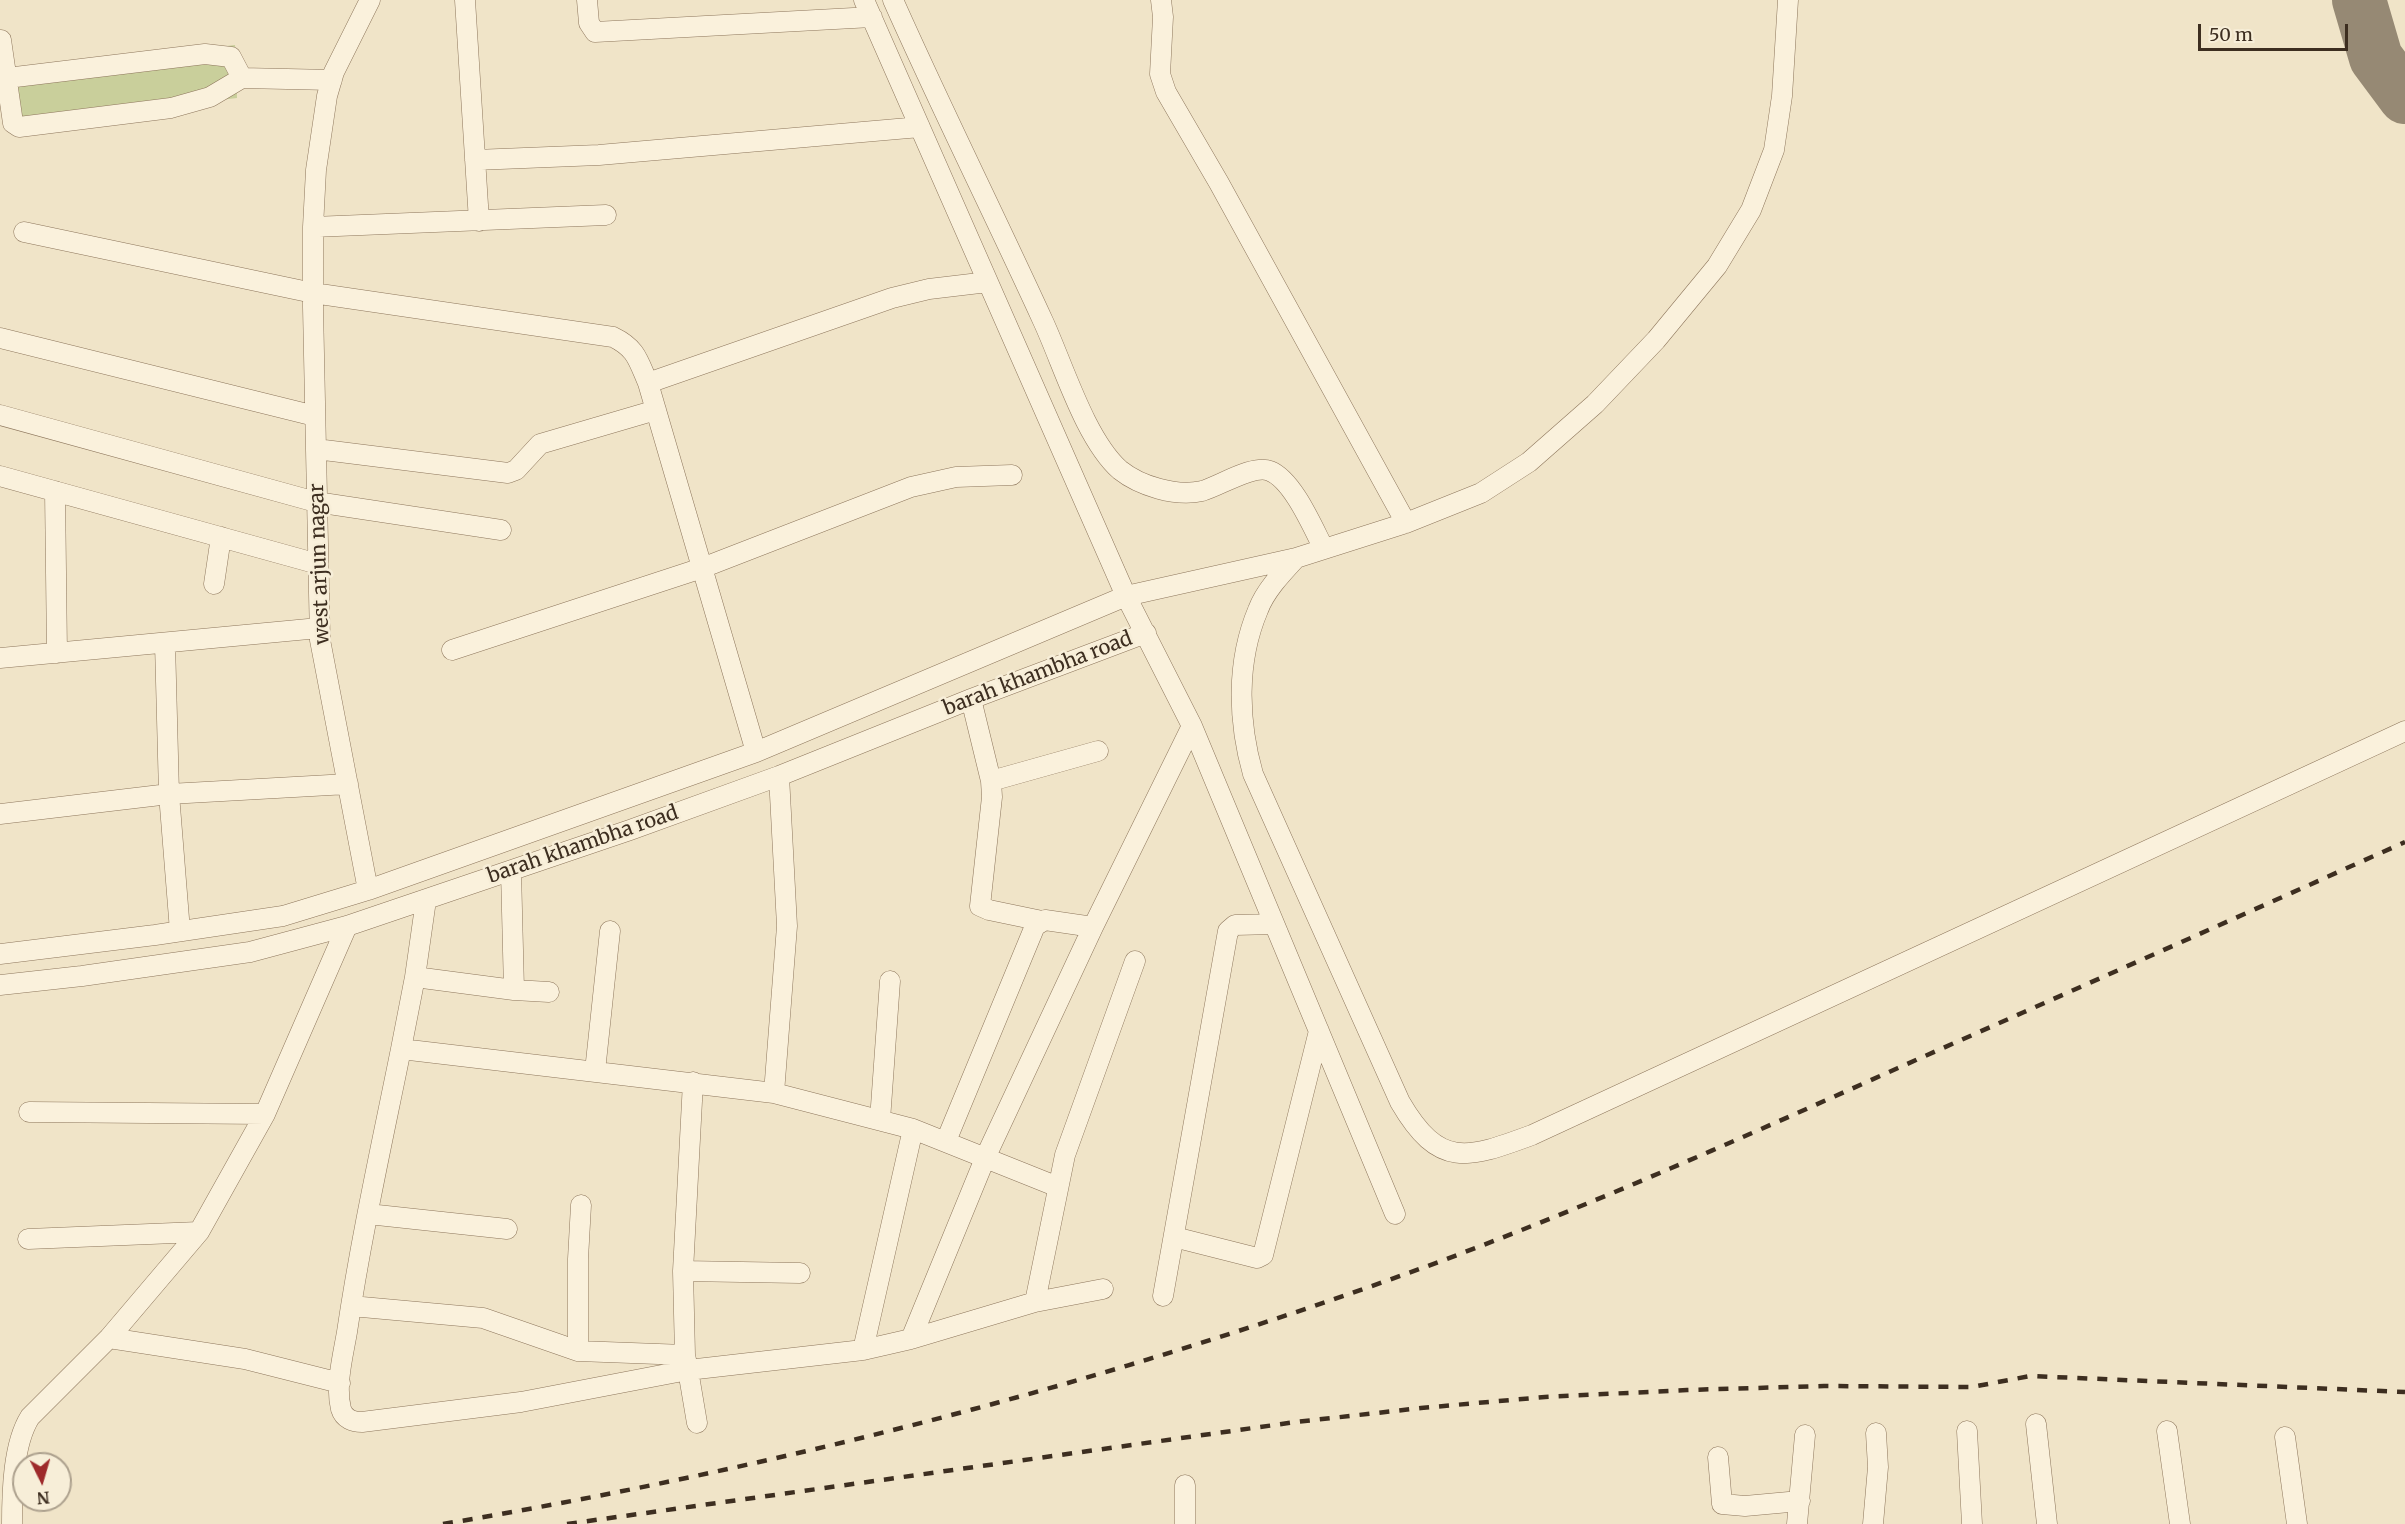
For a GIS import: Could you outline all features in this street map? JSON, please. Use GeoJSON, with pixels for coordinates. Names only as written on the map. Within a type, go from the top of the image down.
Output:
{"type":"FeatureCollection","features":[{"type":"Feature","properties":{"kind":"street","name":"west arjun nagar"},"geometry":{"type":"LineString","coordinates":[[368,890],[319,628],[313,227],[316,170],[330,88],[370,0]]}},
{"type":"Feature","properties":{"kind":"street"},"geometry":{"type":"LineString","coordinates":[[465,0],[479,221]]}},
{"type":"Feature","properties":{"kind":"street"},"geometry":{"type":"LineString","coordinates":[[586,0],[589,23],[595,32],[868,9],[1126,596],[1192,726],[1395,1214]]}},
{"type":"Feature","properties":{"kind":"street"},"geometry":{"type":"LineString","coordinates":[[893,0],[1044,322],[1086,421],[1109,458],[1120,470],[1133,478],[1148,485],[1175,491],[1202,491],[1242,475],[1260,470],[1270,471],[1280,477],[1305,510],[1324,549]]}},
{"type":"Feature","properties":{"kind":"street"},"geometry":{"type":"LineString","coordinates":[[1161,0],[1163,17],[1160,74],[1166,92],[1219,183],[1406,523]]}},
{"type":"Feature","properties":{"kind":"street","name":"barah khambha road"},"geometry":{"type":"LineString","coordinates":[[0,954],[180,932],[283,916],[368,890],[756,752],[1126,596],[1296,558],[1406,523],[1481,493],[1529,462],[1595,404],[1656,340],[1717,266],[1751,210],[1773,150],[1782,96],[1788,0]]}},
{"type":"Feature","properties":{"kind":"street"},"geometry":{"type":"LineString","coordinates":[[1,40],[13,123],[20,128],[171,108],[210,97],[242,78],[330,88]]}},
{"type":"Feature","properties":{"kind":"street"},"geometry":{"type":"LineString","coordinates":[[7,78],[106,64],[204,54],[231,57],[242,78]]}},
{"type":"Feature","properties":{"kind":"street"},"geometry":{"type":"LineString","coordinates":[[475,160],[599,154],[920,127]]}},
{"type":"Feature","properties":{"kind":"street"},"geometry":{"type":"LineString","coordinates":[[313,227],[606,215]]}},
{"type":"Feature","properties":{"kind":"street"},"geometry":{"type":"LineString","coordinates":[[24,232],[313,300],[613,337],[628,344],[636,355],[648,383],[756,752]]}},
{"type":"Feature","properties":{"kind":"street"},"geometry":{"type":"LineString","coordinates":[[648,383],[892,298],[929,289],[988,282]]}},
{"type":"Feature","properties":{"kind":"street"},"geometry":{"type":"LineString","coordinates":[[0,338],[315,416]]}},
{"type":"Feature","properties":{"kind":"street"},"geometry":{"type":"LineString","coordinates":[[316,449],[508,473],[516,470],[540,444],[656,410]]}},
{"type":"Feature","properties":{"kind":"street"},"geometry":{"type":"LineString","coordinates":[[0,415],[316,502],[501,530]]}},
{"type":"Feature","properties":{"kind":"street"},"geometry":{"type":"LineString","coordinates":[[452,650],[702,568],[911,487],[956,477],[1012,475]]}},
{"type":"Feature","properties":{"kind":"street"},"geometry":{"type":"LineString","coordinates":[[0,476],[318,564]]}},
{"type":"Feature","properties":{"kind":"street"},"geometry":{"type":"LineString","coordinates":[[55,491],[57,653]]}},
{"type":"Feature","properties":{"kind":"street"},"geometry":{"type":"LineString","coordinates":[[214,584],[221,537]]}},
{"type":"Feature","properties":{"kind":"street"},"geometry":{"type":"LineString","coordinates":[[1296,558],[1282,573],[1258,608],[1244,654],[1242,718],[1246,748],[1253,774],[1400,1102],[1414,1127],[1430,1142],[1448,1151],[1467,1154],[1486,1152],[1532,1135],[2405,730]]}},
{"type":"Feature","properties":{"kind":"street"},"geometry":{"type":"LineString","coordinates":[[0,658],[319,628]]}},
{"type":"Feature","properties":{"kind":"street","name":"barah khambha road"},"geometry":{"type":"LineString","coordinates":[[0,985],[82,976],[249,952],[347,926],[511,871],[779,776],[971,699],[1146,633]]}},
{"type":"Feature","properties":{"kind":"street"},"geometry":{"type":"LineString","coordinates":[[165,643],[169,794],[180,932]]}},
{"type":"Feature","properties":{"kind":"street"},"geometry":{"type":"LineString","coordinates":[[971,699],[991,781],[992,797],[980,906],[1042,921],[1093,927]]}},
{"type":"Feature","properties":{"kind":"street"},"geometry":{"type":"LineString","coordinates":[[911,1339],[986,1156],[1093,927],[1192,726]]}},
{"type":"Feature","properties":{"kind":"street"},"geometry":{"type":"LineString","coordinates":[[991,781],[1098,752]]}},
{"type":"Feature","properties":{"kind":"street"},"geometry":{"type":"LineString","coordinates":[[774,1093],[786,926],[779,776]]}},
{"type":"Feature","properties":{"kind":"street"},"geometry":{"type":"LineString","coordinates":[[0,814],[169,794],[348,784]]}},
{"type":"Feature","properties":{"kind":"street"},"geometry":{"type":"LineString","coordinates":[[511,871],[514,990]]}},
{"type":"Feature","properties":{"kind":"street"},"geometry":{"type":"LineString","coordinates":[[426,900],[415,977],[351,1306],[340,1383],[341,1410],[351,1421],[362,1422],[521,1402],[686,1363],[864,1350],[911,1339],[1035,1302],[1102,1289]]}},
{"type":"Feature","properties":{"kind":"street"},"geometry":{"type":"LineString","coordinates":[[946,1141],[1035,926],[1042,921]]}},
{"type":"Feature","properties":{"kind":"street"},"geometry":{"type":"LineString","coordinates":[[1163,1296],[1228,931],[1234,925],[1274,924]]}},
{"type":"Feature","properties":{"kind":"street"},"geometry":{"type":"LineString","coordinates":[[12,1524],[6,1492],[24,1426],[30,1417],[109,1338],[199,1232],[265,1114],[347,926]]}},
{"type":"Feature","properties":{"kind":"street"},"geometry":{"type":"LineString","coordinates":[[595,1071],[610,931]]}},
{"type":"Feature","properties":{"kind":"street"},"geometry":{"type":"LineString","coordinates":[[1035,1302],[1065,1155],[1135,961]]}},
{"type":"Feature","properties":{"kind":"street"},"geometry":{"type":"LineString","coordinates":[[415,977],[514,990],[549,992]]}},
{"type":"Feature","properties":{"kind":"street"},"geometry":{"type":"LineString","coordinates":[[880,1120],[890,981]]}},
{"type":"Feature","properties":{"kind":"street"},"geometry":{"type":"LineString","coordinates":[[1174,1238],[1257,1258],[1263,1255],[1319,1031]]}},
{"type":"Feature","properties":{"kind":"street"},"geometry":{"type":"LineString","coordinates":[[401,1049],[774,1093],[912,1129],[986,1156],[1058,1187]]}},
{"type":"Feature","properties":{"kind":"street"},"geometry":{"type":"LineString","coordinates":[[693,1082],[683,1271],[686,1363],[697,1423]]}},
{"type":"Feature","properties":{"kind":"street"},"geometry":{"type":"LineString","coordinates":[[29,1112],[265,1114]]}},
{"type":"Feature","properties":{"kind":"street"},"geometry":{"type":"LineString","coordinates":[[864,1350],[912,1129]]}},
{"type":"Feature","properties":{"kind":"street"},"geometry":{"type":"LineString","coordinates":[[578,1351],[580,1205]]}},
{"type":"Feature","properties":{"kind":"street"},"geometry":{"type":"LineString","coordinates":[[368,1214],[507,1229]]}},
{"type":"Feature","properties":{"kind":"street"},"geometry":{"type":"LineString","coordinates":[[27,1239],[199,1232]]}},
{"type":"Feature","properties":{"kind":"street"},"geometry":{"type":"LineString","coordinates":[[683,1271],[800,1273]]}},
{"type":"Feature","properties":{"kind":"street"},"geometry":{"type":"LineString","coordinates":[[351,1306],[483,1318],[578,1351],[686,1363]]}},
{"type":"Feature","properties":{"kind":"street"},"geometry":{"type":"LineString","coordinates":[[109,1338],[245,1359],[340,1383]]}},
{"type":"Feature","properties":{"kind":"street"},"geometry":{"type":"LineString","coordinates":[[2036,1424],[2047,1524]]}},
{"type":"Feature","properties":{"kind":"street"},"geometry":{"type":"LineString","coordinates":[[1967,1431],[1972,1524]]}},
{"type":"Feature","properties":{"kind":"street"},"geometry":{"type":"LineString","coordinates":[[2167,1431],[2180,1524]]}},
{"type":"Feature","properties":{"kind":"street"},"geometry":{"type":"LineString","coordinates":[[1873,1524],[1878,1467],[1876,1433]]}},
{"type":"Feature","properties":{"kind":"street"},"geometry":{"type":"LineString","coordinates":[[1797,1524],[1805,1435]]}},
{"type":"Feature","properties":{"kind":"street"},"geometry":{"type":"LineString","coordinates":[[2285,1437],[2297,1524]]}},
{"type":"Feature","properties":{"kind":"street"},"geometry":{"type":"LineString","coordinates":[[1718,1457],[1721,1503],[1744,1515],[1800,1502]]}},
{"type":"Feature","properties":{"kind":"street"},"geometry":{"type":"LineString","coordinates":[[1185,1485],[1185,1524]]}},
{"type":"Feature","properties":{"kind":"green space"},"geometry":{"type":"Polygon","coordinates":[[[235,45],[237,98],[17,124],[8,71],[235,45]]]}},
{"type":"Feature","properties":{"kind":"taxiway"},"geometry":{"type":"LineString","coordinates":[[2359,0],[2376,58],[2405,97]]}},
{"type":"Feature","properties":{"kind":"railway"},"geometry":{"type":"LineString","coordinates":[[443,1524],[693,1477],[817,1449],[1062,1385],[1305,1309],[1425,1267],[1663,1172],[2405,842]]}},
{"type":"Feature","properties":{"kind":"railway"},"geometry":{"type":"LineString","coordinates":[[567,1524],[1296,1422],[1545,1397],[1824,1386],[1972,1387],[2030,1376],[2405,1392]]}}]}
